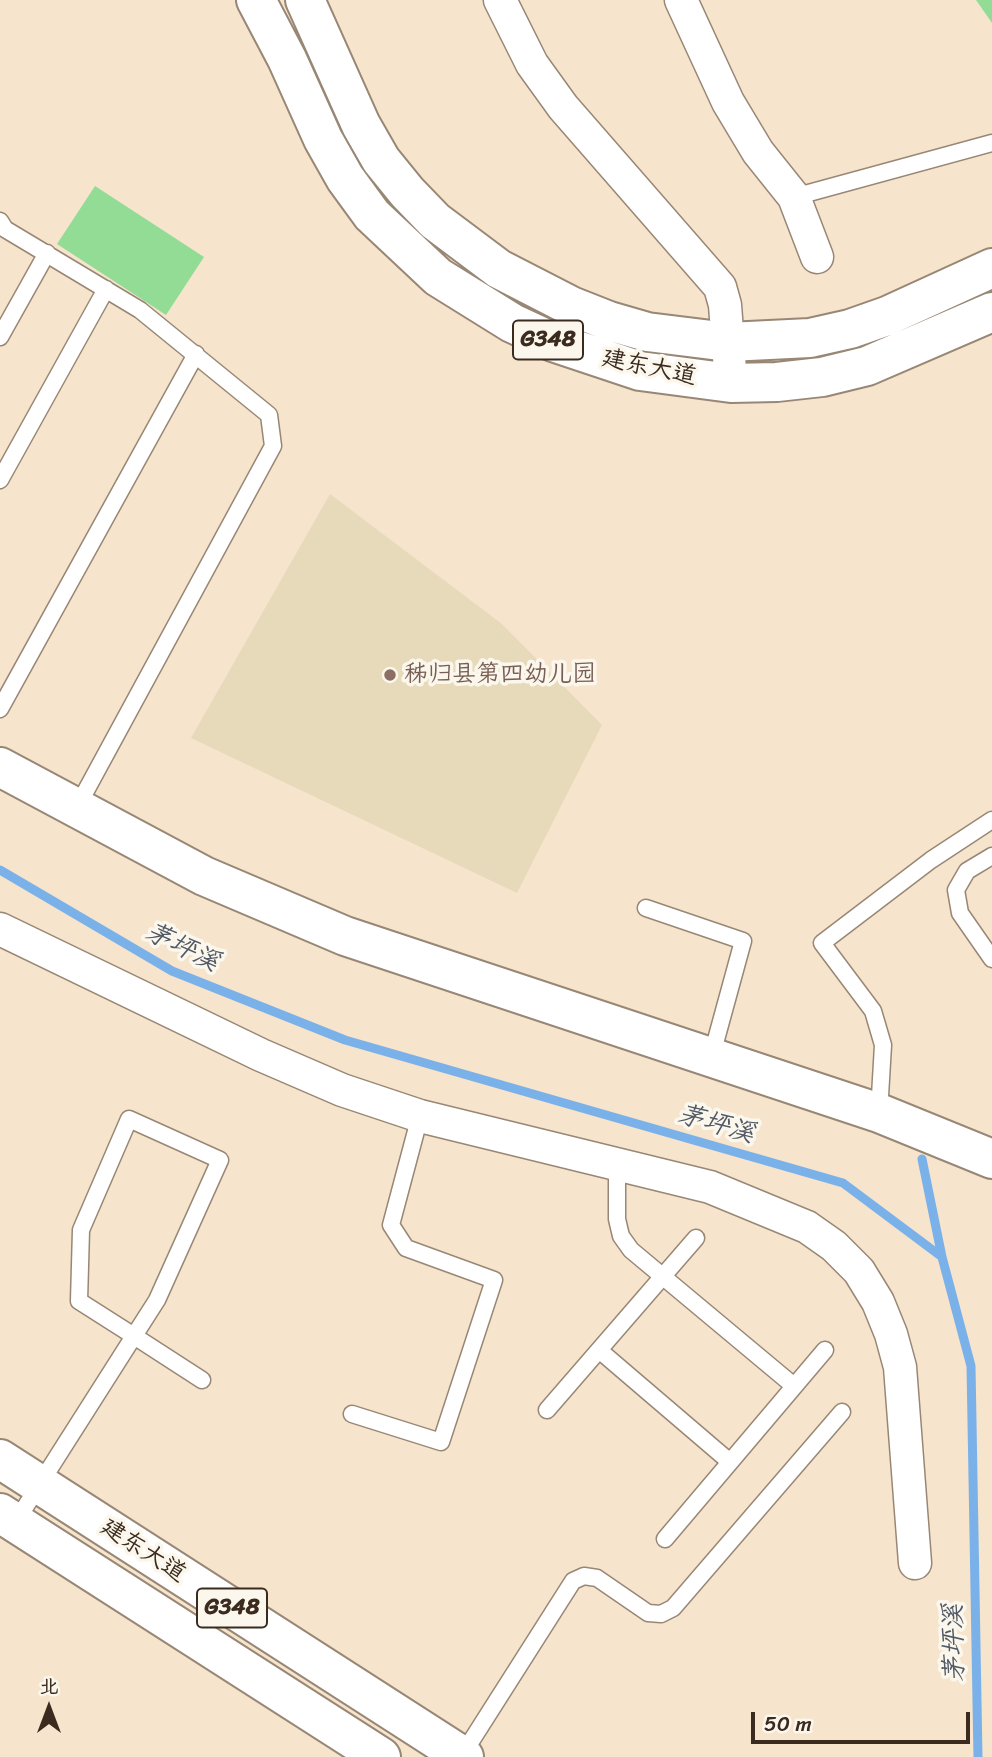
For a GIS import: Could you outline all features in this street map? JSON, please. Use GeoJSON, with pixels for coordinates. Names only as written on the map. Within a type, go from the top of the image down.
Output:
{"type":"FeatureCollection","features":[{"type":"Feature","properties":{"kind":"main road","name":"建东大道"},"geometry":{"type":"LineString","coordinates":[[257,0],[345,178],[372,215],[438,278],[512,323],[596,358],[640,371],[731,383],[822,377],[867,366],[992,312]]}},
{"type":"Feature","properties":{"kind":"main road","name":"建东大道"},"geometry":{"type":"LineString","coordinates":[[305,0],[361,125],[381,160],[435,221],[466,246],[523,282],[609,321],[647,332],[728,342],[810,338],[850,329],[992,268]]}},
{"type":"Feature","properties":{"kind":"main road"},"geometry":{"type":"LineString","coordinates":[[0,767],[204,876],[345,936],[989,1152]]}},
{"type":"Feature","properties":{"kind":"main road","name":"建东大道"},"geometry":{"type":"LineString","coordinates":[[0,1460],[462,1757]]}},
{"type":"Feature","properties":{"kind":"main road","name":"建东大道"},"geometry":{"type":"LineString","coordinates":[[8,1518],[381,1757]]}},
{"type":"Feature","properties":{"kind":"street"},"geometry":{"type":"LineString","coordinates":[[500,0],[532,64],[563,107],[720,287],[725,305],[731,383]]}},
{"type":"Feature","properties":{"kind":"street"},"geometry":{"type":"LineString","coordinates":[[681,0],[728,102],[758,152],[794,197],[817,257]]}},
{"type":"Feature","properties":{"kind":"street"},"geometry":{"type":"LineString","coordinates":[[0,929],[261,1055],[342,1090],[419,1116],[710,1187],[807,1227],[834,1246],[859,1271],[878,1302],[900,1367],[915,1563]]}},
{"type":"Feature","properties":{"kind":"lane"},"geometry":{"type":"LineString","coordinates":[[794,197],[992,143]]}},
{"type":"Feature","properties":{"kind":"lane"},"geometry":{"type":"LineString","coordinates":[[0,221],[5,229],[106,289],[196,354],[269,415],[273,446],[76,809]]}},
{"type":"Feature","properties":{"kind":"lane"},"geometry":{"type":"LineString","coordinates":[[0,337],[47,253]]}},
{"type":"Feature","properties":{"kind":"lane"},"geometry":{"type":"LineString","coordinates":[[0,480],[106,289]]}},
{"type":"Feature","properties":{"kind":"lane"},"geometry":{"type":"LineString","coordinates":[[0,709],[196,354]]}},
{"type":"Feature","properties":{"kind":"lane"},"geometry":{"type":"LineString","coordinates":[[879,1113],[883,1045],[873,1011],[822,943],[931,860],[992,820]]}},
{"type":"Feature","properties":{"kind":"lane"},"geometry":{"type":"LineString","coordinates":[[992,856],[967,871],[956,890],[960,913],[992,959]]}},
{"type":"Feature","properties":{"kind":"lane"},"geometry":{"type":"LineString","coordinates":[[646,908],[743,941],[711,1058]]}},
{"type":"Feature","properties":{"kind":"lane"},"geometry":{"type":"LineString","coordinates":[[352,1414],[441,1442],[494,1280],[406,1248],[391,1225],[419,1116]]}},
{"type":"Feature","properties":{"kind":"lane"},"geometry":{"type":"LineString","coordinates":[[8,1518],[40,1485],[134,1336],[157,1300],[220,1160],[129,1119],[81,1230],[79,1301],[134,1336],[202,1380]]}},
{"type":"Feature","properties":{"kind":"lane"},"geometry":{"type":"LineString","coordinates":[[617,1164],[617,1219],[621,1236],[631,1250],[794,1386]]}},
{"type":"Feature","properties":{"kind":"lane"},"geometry":{"type":"LineString","coordinates":[[547,1410],[696,1238]]}},
{"type":"Feature","properties":{"kind":"lane"},"geometry":{"type":"LineString","coordinates":[[665,1539],[825,1349]]}},
{"type":"Feature","properties":{"kind":"lane"},"geometry":{"type":"LineString","coordinates":[[599,1350],[730,1462]]}},
{"type":"Feature","properties":{"kind":"lane"},"geometry":{"type":"LineString","coordinates":[[462,1757],[573,1581],[584,1576],[597,1578],[635,1607],[648,1613],[661,1614],[673,1608],[842,1412]]}},
{"type":"Feature","properties":{"kind":"shaded area","name":"秭归县第四幼儿园"},"geometry":{"type":"Polygon","coordinates":[[[330,494],[502,624],[602,725],[517,893],[191,738],[330,494]]]}},
{"type":"Feature","properties":{"kind":"green space"},"geometry":{"type":"Polygon","coordinates":[[[976,0],[992,0],[992,23],[976,0]]]}},
{"type":"Feature","properties":{"kind":"green space"},"geometry":{"type":"Polygon","coordinates":[[[95,186],[204,257],[166,315],[57,244],[95,186]]]}},
{"type":"Feature","properties":{"kind":"waterway","name":"茅坪溪"},"geometry":{"type":"LineString","coordinates":[[0,870],[172,971],[345,1040],[843,1183],[942,1257],[971,1366],[978,1757]]}},
{"type":"Feature","properties":{"kind":"waterway"},"geometry":{"type":"LineString","coordinates":[[922,1159],[942,1257]]}},
{"type":"Feature","properties":{"kind":"place","name":"秭归县第四幼儿园"},"geometry":{"type":"Point","coordinates":[390,675]}}]}
